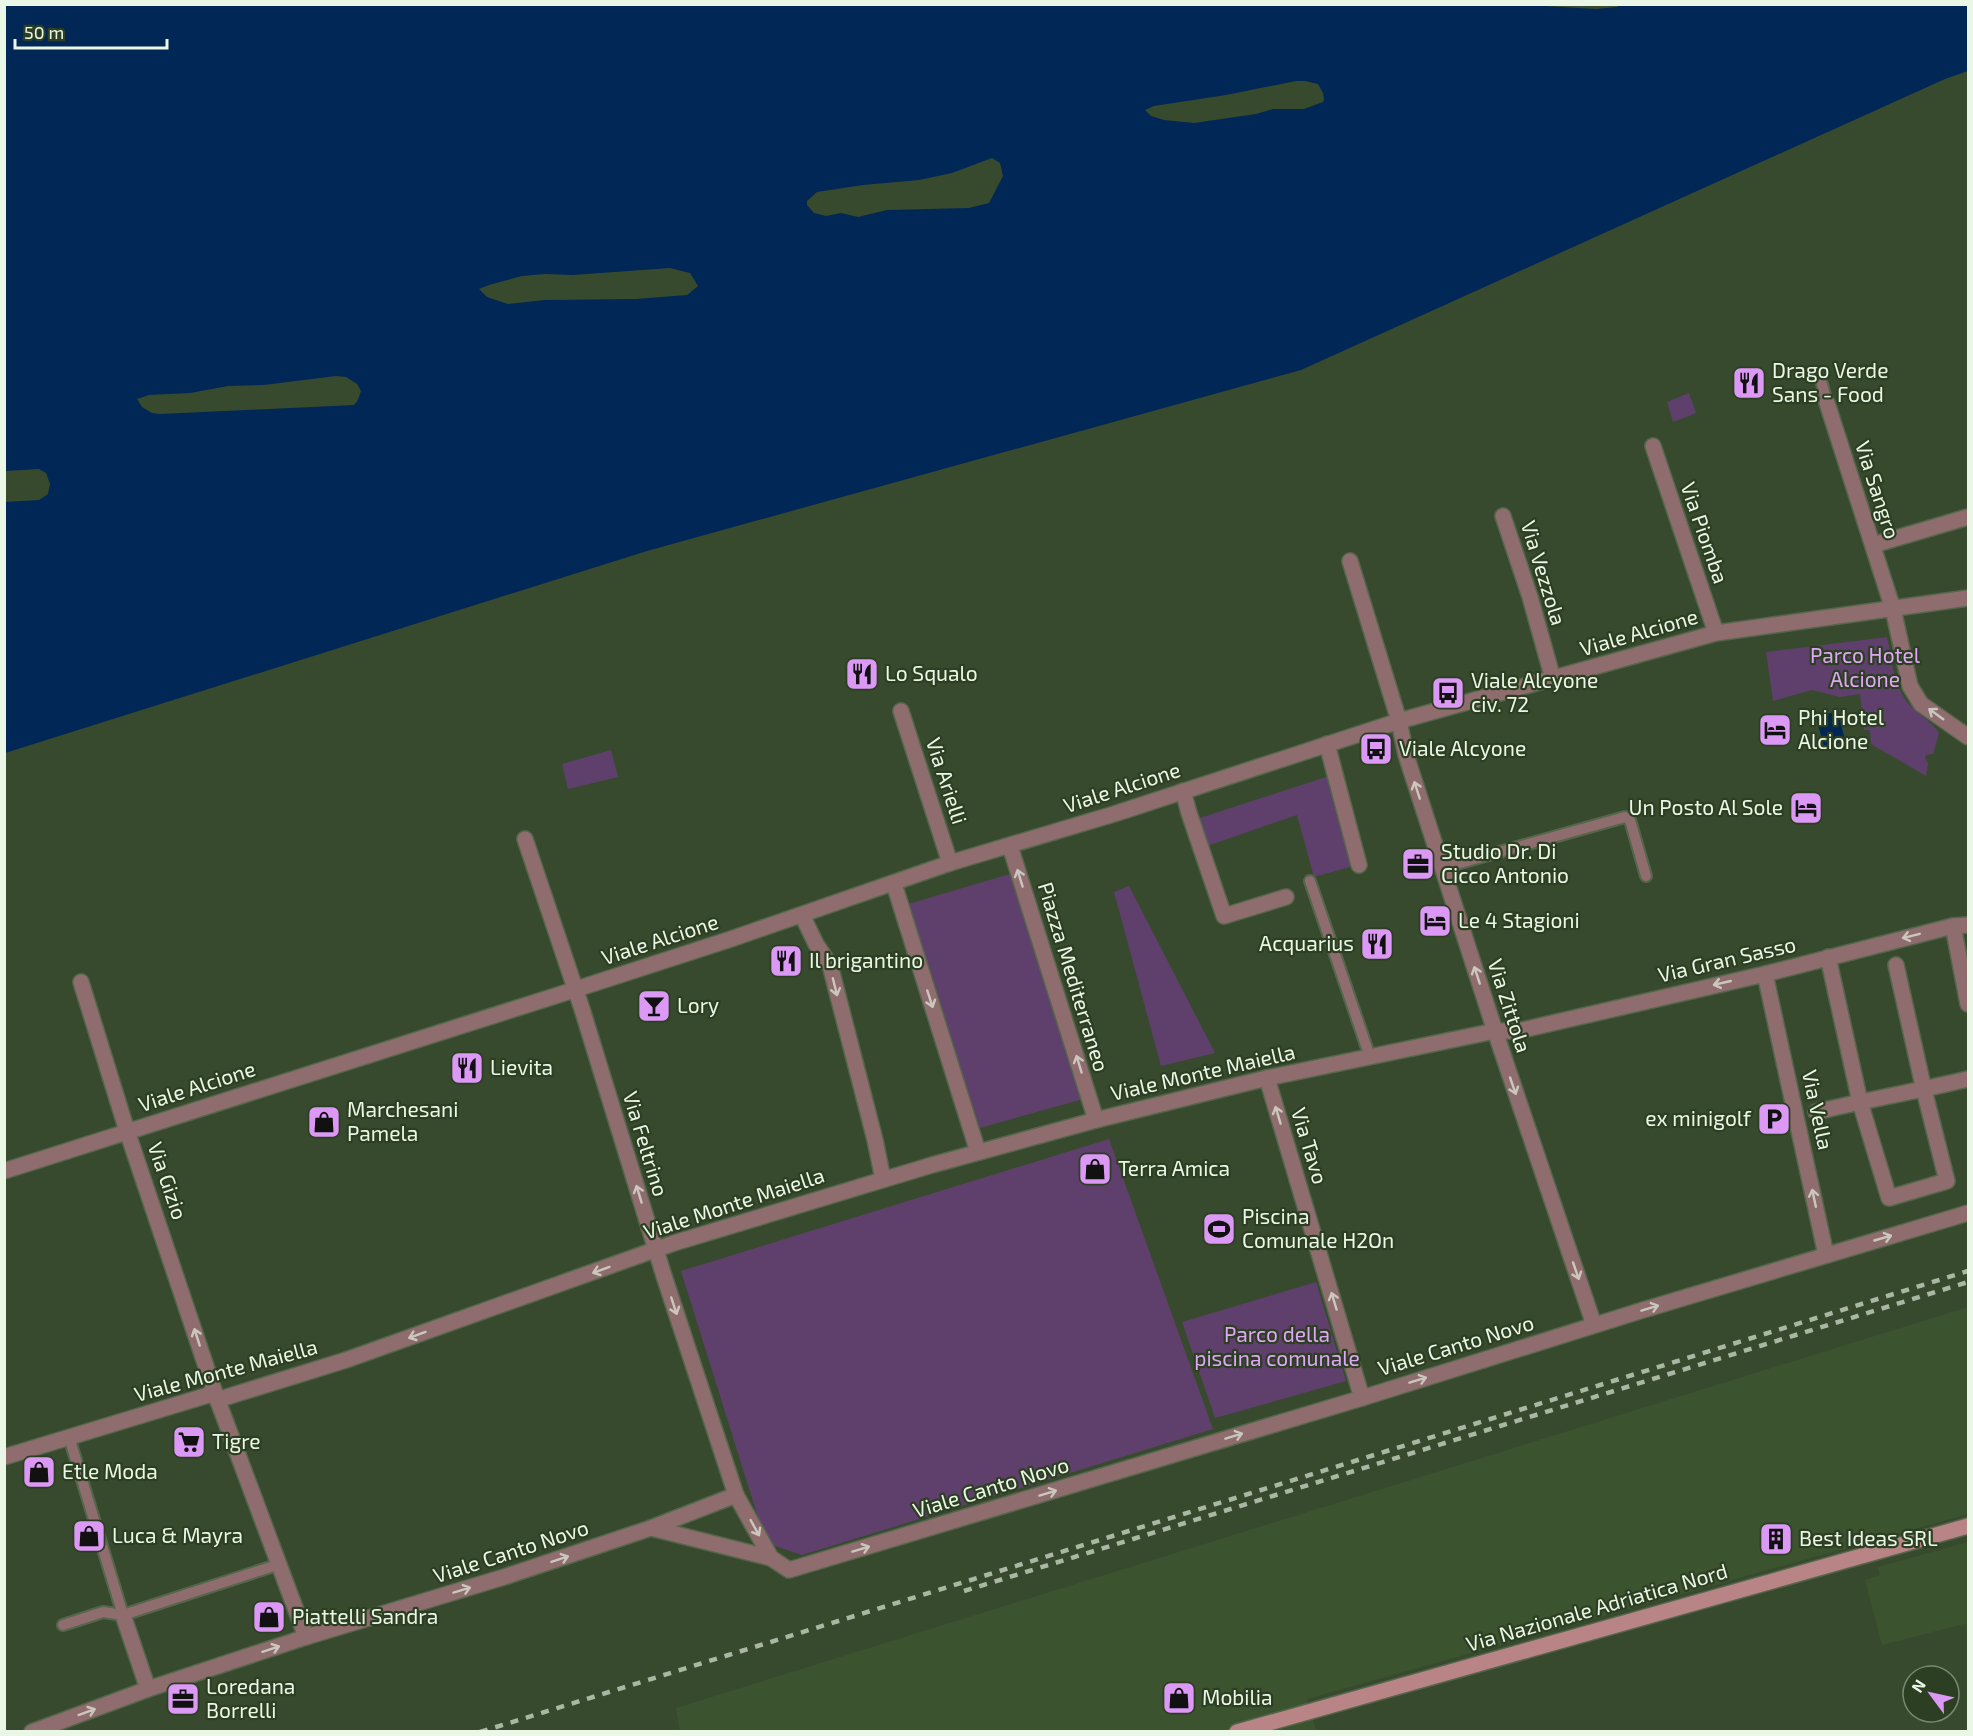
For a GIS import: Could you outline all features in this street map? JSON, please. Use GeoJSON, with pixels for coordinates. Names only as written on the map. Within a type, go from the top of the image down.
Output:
{"type":"FeatureCollection","features":[{"type":"Feature","properties":{"kind":"main road","name":"Via Nazionale Adriatica Nord"},"geometry":{"type":"LineString","coordinates":[[1237,1731],[1968,1526]]}},
{"type":"Feature","properties":{"kind":"street","name":"Via Sangro"},"geometry":{"type":"LineString","coordinates":[[1827,403],[1893,609],[1910,686],[1921,704],[1968,737]]}},
{"type":"Feature","properties":{"kind":"street","name":"Via Piomba"},"geometry":{"type":"LineString","coordinates":[[1653,446],[1716,633]]}},
{"type":"Feature","properties":{"kind":"street","name":"Via Vezzola"},"geometry":{"type":"LineString","coordinates":[[1503,516],[1530,597],[1552,678]]}},
{"type":"Feature","properties":{"kind":"street"},"geometry":{"type":"LineString","coordinates":[[1873,545],[1968,517]]}},
{"type":"Feature","properties":{"kind":"street","name":"Via Zittola"},"geometry":{"type":"LineString","coordinates":[[1350,561],[1399,721],[1406,755],[1442,868],[1594,1325]]}},
{"type":"Feature","properties":{"kind":"street","name":"Viale Alcione"},"geometry":{"type":"LineString","coordinates":[[4,1171],[575,989],[802,915],[950,863],[1184,791],[1399,721],[1716,633],[1968,598]]}},
{"type":"Feature","properties":{"kind":"street","name":"Via Arielli"},"geometry":{"type":"LineString","coordinates":[[901,711],[950,863]]}},
{"type":"Feature","properties":{"kind":"street"},"geometry":{"type":"LineString","coordinates":[[1328,744],[1359,865]]}},
{"type":"Feature","properties":{"kind":"street"},"geometry":{"type":"LineString","coordinates":[[1184,791],[1189,813],[1224,916],[1286,897]]}},
{"type":"Feature","properties":{"kind":"street","name":"Via Feltrino"},"geometry":{"type":"LineString","coordinates":[[525,839],[736,1495],[771,1558]]}},
{"type":"Feature","properties":{"kind":"street","name":"Piazza Mediterraneo"},"geometry":{"type":"LineString","coordinates":[[1010,846],[1096,1120]]}},
{"type":"Feature","properties":{"kind":"street"},"geometry":{"type":"LineString","coordinates":[[894,884],[978,1152]]}},
{"type":"Feature","properties":{"kind":"street"},"geometry":{"type":"LineString","coordinates":[[802,915],[816,944],[830,965],[876,1140],[883,1179]]}},
{"type":"Feature","properties":{"kind":"street"},"geometry":{"type":"LineString","coordinates":[[1961,926],[1968,1004]]}},
{"type":"Feature","properties":{"kind":"street","name":"Via Gran Sasso"},"geometry":{"type":"LineString","coordinates":[[1495,1031],[1518,1031],[1961,926]]}},
{"type":"Feature","properties":{"kind":"street"},"geometry":{"type":"LineString","coordinates":[[1828,957],[1860,1102],[1889,1198],[1947,1181],[1896,965]]}},
{"type":"Feature","properties":{"kind":"street","name":"Via Vella"},"geometry":{"type":"LineString","coordinates":[[1765,974],[1826,1255]]}},
{"type":"Feature","properties":{"kind":"street","name":"Via Gizio"},"geometry":{"type":"LineString","coordinates":[[81,982],[127,1131],[216,1396],[306,1637]]}},
{"type":"Feature","properties":{"kind":"street","name":"Viale Monte Maiella"},"geometry":{"type":"LineString","coordinates":[[4,1458],[69,1437],[346,1360],[721,1228],[883,1179],[1096,1120],[1267,1078],[1495,1031]]}},
{"type":"Feature","properties":{"kind":"street","name":"Via Tavo"},"geometry":{"type":"LineString","coordinates":[[1267,1078],[1362,1398]]}},
{"type":"Feature","properties":{"kind":"street"},"geometry":{"type":"LineString","coordinates":[[1816,1112],[1968,1079]]}},
{"type":"Feature","properties":{"kind":"street","name":"Viale Canto Novo"},"geometry":{"type":"LineString","coordinates":[[32,1731],[148,1689],[306,1637],[504,1577],[651,1528],[771,1558],[789,1570],[1968,1213]]}},
{"type":"Feature","properties":{"kind":"street"},"geometry":{"type":"LineString","coordinates":[[651,1528],[736,1495]]}},
{"type":"Feature","properties":{"kind":"street"},"geometry":{"type":"LineString","coordinates":[[123,1615],[148,1689]]}},
{"type":"Feature","properties":{"kind":"lane","name":"Via Sangro"},"geometry":{"type":"LineString","coordinates":[[1822,384],[1827,403]]}},
{"type":"Feature","properties":{"kind":"lane"},"geometry":{"type":"LineString","coordinates":[[1442,868],[1625,817],[1630,820],[1646,876]]}},
{"type":"Feature","properties":{"kind":"lane"},"geometry":{"type":"LineString","coordinates":[[1310,881],[1370,1058]]}},
{"type":"Feature","properties":{"kind":"lane"},"geometry":{"type":"LineString","coordinates":[[69,1437],[123,1615]]}},
{"type":"Feature","properties":{"kind":"lane"},"geometry":{"type":"LineString","coordinates":[[63,1625],[103,1612],[123,1615],[277,1564]]}},
{"type":"Feature","properties":{"kind":"shaded area"},"geometry":{"type":"Polygon","coordinates":[[[1968,1307],[1968,1514],[1307,1699],[1316,1731],[680,1732],[676,1708],[1968,1307]]]}},
{"type":"Feature","properties":{"kind":"shaded area"},"geometry":{"type":"Polygon","coordinates":[[[1968,1542],[1968,1623],[1882,1645],[1865,1580],[1880,1575],[1878,1567],[1968,1542]]]}},
{"type":"Feature","properties":{"kind":"green space"},"geometry":{"type":"Polygon","coordinates":[[[1689,393],[1696,413],[1673,422],[1667,402],[1689,393]]]}},
{"type":"Feature","properties":{"kind":"green space","name":"Parco Hotel Alcione"},"geometry":{"type":"Polygon","coordinates":[[[1887,637],[1896,681],[1904,697],[1939,733],[1933,754],[1926,755],[1925,758],[1928,763],[1926,776],[1871,744],[1870,730],[1864,730],[1860,694],[1840,697],[1812,690],[1773,701],[1766,652],[1887,637]]]}},
{"type":"Feature","properties":{"kind":"green space"},"geometry":{"type":"Polygon","coordinates":[[[611,750],[618,777],[568,789],[562,764],[611,750]]]}},
{"type":"Feature","properties":{"kind":"green space"},"geometry":{"type":"Polygon","coordinates":[[[1332,775],[1350,867],[1314,877],[1297,815],[1207,846],[1197,819],[1332,775]]]}},
{"type":"Feature","properties":{"kind":"green space"},"geometry":{"type":"Polygon","coordinates":[[[1010,874],[1083,1099],[980,1128],[905,905],[1010,874]]]}},
{"type":"Feature","properties":{"kind":"green space"},"geometry":{"type":"Polygon","coordinates":[[[1129,886],[1215,1053],[1161,1066],[1114,892],[1129,886]]]}},
{"type":"Feature","properties":{"kind":"green space"},"geometry":{"type":"Polygon","coordinates":[[[1109,1139],[1213,1429],[802,1555],[766,1543],[681,1271],[1109,1139]]]}},
{"type":"Feature","properties":{"kind":"green space","name":"Parco della piscina comunale"},"geometry":{"type":"Polygon","coordinates":[[[1316,1282],[1346,1381],[1215,1418],[1182,1322],[1316,1282]]]}},
{"type":"Feature","properties":{"kind":"water"},"geometry":{"type":"Polygon","coordinates":[[[5,5],[1968,5],[1968,71],[1945,79],[1301,370],[647,551],[5,753],[5,5]]]}},
{"type":"Feature","properties":{"kind":"water"},"geometry":{"type":"Polygon","coordinates":[[[1838,711],[1845,741],[1824,747],[1816,717],[1838,711]]]}},
{"type":"Feature","properties":{"kind":"pier"},"geometry":{"type":"Polygon","coordinates":[[[1527,5],[1620,5],[1596,9],[1527,5]]]}},
{"type":"Feature","properties":{"kind":"pier"},"geometry":{"type":"Polygon","coordinates":[[[1296,81],[1318,84],[1323,93],[1323,102],[1304,109],[1273,109],[1256,114],[1194,123],[1164,120],[1151,116],[1145,110],[1154,106],[1296,81]]]}},
{"type":"Feature","properties":{"kind":"pier"},"geometry":{"type":"Polygon","coordinates":[[[992,158],[1000,163],[1003,176],[989,203],[969,208],[887,210],[858,217],[841,213],[826,216],[814,213],[807,205],[807,201],[817,192],[919,180],[952,173],[992,158]]]}},
{"type":"Feature","properties":{"kind":"pier"},"geometry":{"type":"Polygon","coordinates":[[[670,268],[690,273],[698,286],[687,295],[636,299],[545,300],[508,304],[487,297],[479,289],[522,276],[670,268]]]}},
{"type":"Feature","properties":{"kind":"pier"},"geometry":{"type":"Polygon","coordinates":[[[336,376],[346,377],[357,384],[361,391],[354,405],[161,414],[152,413],[142,407],[137,399],[149,395],[190,393],[228,386],[264,385],[336,376]]]}},
{"type":"Feature","properties":{"kind":"pier"},"geometry":{"type":"Polygon","coordinates":[[[39,469],[46,473],[50,484],[48,494],[39,500],[5,502],[5,471],[39,469]]]}},
{"type":"Feature","properties":{"kind":"railway"},"geometry":{"type":"LineString","coordinates":[[480,1732],[1968,1271]]}},
{"type":"Feature","properties":{"kind":"railway"},"geometry":{"type":"LineString","coordinates":[[964,1591],[1968,1282]]}},
{"type":"Feature","properties":{"kind":"place","name":"Drago Verde Sans - Food"},"geometry":{"type":"Point","coordinates":[1749,383]}},
{"type":"Feature","properties":{"kind":"place","name":"Lo Squalo"},"geometry":{"type":"Point","coordinates":[862,674]}},
{"type":"Feature","properties":{"kind":"place","name":"Viale Alcyone civ. 72"},"geometry":{"type":"Point","coordinates":[1448,693]}},
{"type":"Feature","properties":{"kind":"place","name":"Phi Hotel Alcione"},"geometry":{"type":"Point","coordinates":[1775,730]}},
{"type":"Feature","properties":{"kind":"place","name":"Viale Alcyone"},"geometry":{"type":"Point","coordinates":[1376,749]}},
{"type":"Feature","properties":{"kind":"place","name":"Un Posto Al Sole"},"geometry":{"type":"Point","coordinates":[1806,808]}},
{"type":"Feature","properties":{"kind":"place","name":"Studio Dr. Di Cicco Antonio"},"geometry":{"type":"Point","coordinates":[1418,864]}},
{"type":"Feature","properties":{"kind":"place","name":"Le 4 Stagioni"},"geometry":{"type":"Point","coordinates":[1435,921]}},
{"type":"Feature","properties":{"kind":"place","name":"Acquarius"},"geometry":{"type":"Point","coordinates":[1377,944]}},
{"type":"Feature","properties":{"kind":"place","name":"Il brigantino"},"geometry":{"type":"Point","coordinates":[786,961]}},
{"type":"Feature","properties":{"kind":"place","name":"Lory"},"geometry":{"type":"Point","coordinates":[654,1006]}},
{"type":"Feature","properties":{"kind":"place","name":"Lievita"},"geometry":{"type":"Point","coordinates":[467,1068]}},
{"type":"Feature","properties":{"kind":"place","name":"ex minigolf"},"geometry":{"type":"Point","coordinates":[1774,1119]}},
{"type":"Feature","properties":{"kind":"place","name":"Marchesani Pamela"},"geometry":{"type":"Point","coordinates":[324,1122]}},
{"type":"Feature","properties":{"kind":"place","name":"Terra Amica"},"geometry":{"type":"Point","coordinates":[1095,1169]}},
{"type":"Feature","properties":{"kind":"place","name":"Piscina Comunale H2On"},"geometry":{"type":"Point","coordinates":[1219,1229]}},
{"type":"Feature","properties":{"kind":"place","name":"Tigre"},"geometry":{"type":"Point","coordinates":[189,1442]}},
{"type":"Feature","properties":{"kind":"place","name":"Etle Moda"},"geometry":{"type":"Point","coordinates":[39,1472]}},
{"type":"Feature","properties":{"kind":"place","name":"Luca & Mayra"},"geometry":{"type":"Point","coordinates":[89,1536]}},
{"type":"Feature","properties":{"kind":"place","name":"Best Ideas SRL"},"geometry":{"type":"Point","coordinates":[1776,1539]}},
{"type":"Feature","properties":{"kind":"place","name":"Piattelli Sandra"},"geometry":{"type":"Point","coordinates":[269,1617]}},
{"type":"Feature","properties":{"kind":"place","name":"Mobilia"},"geometry":{"type":"Point","coordinates":[1179,1698]}},
{"type":"Feature","properties":{"kind":"place","name":"Loredana Borrelli"},"geometry":{"type":"Point","coordinates":[183,1699]}}]}
